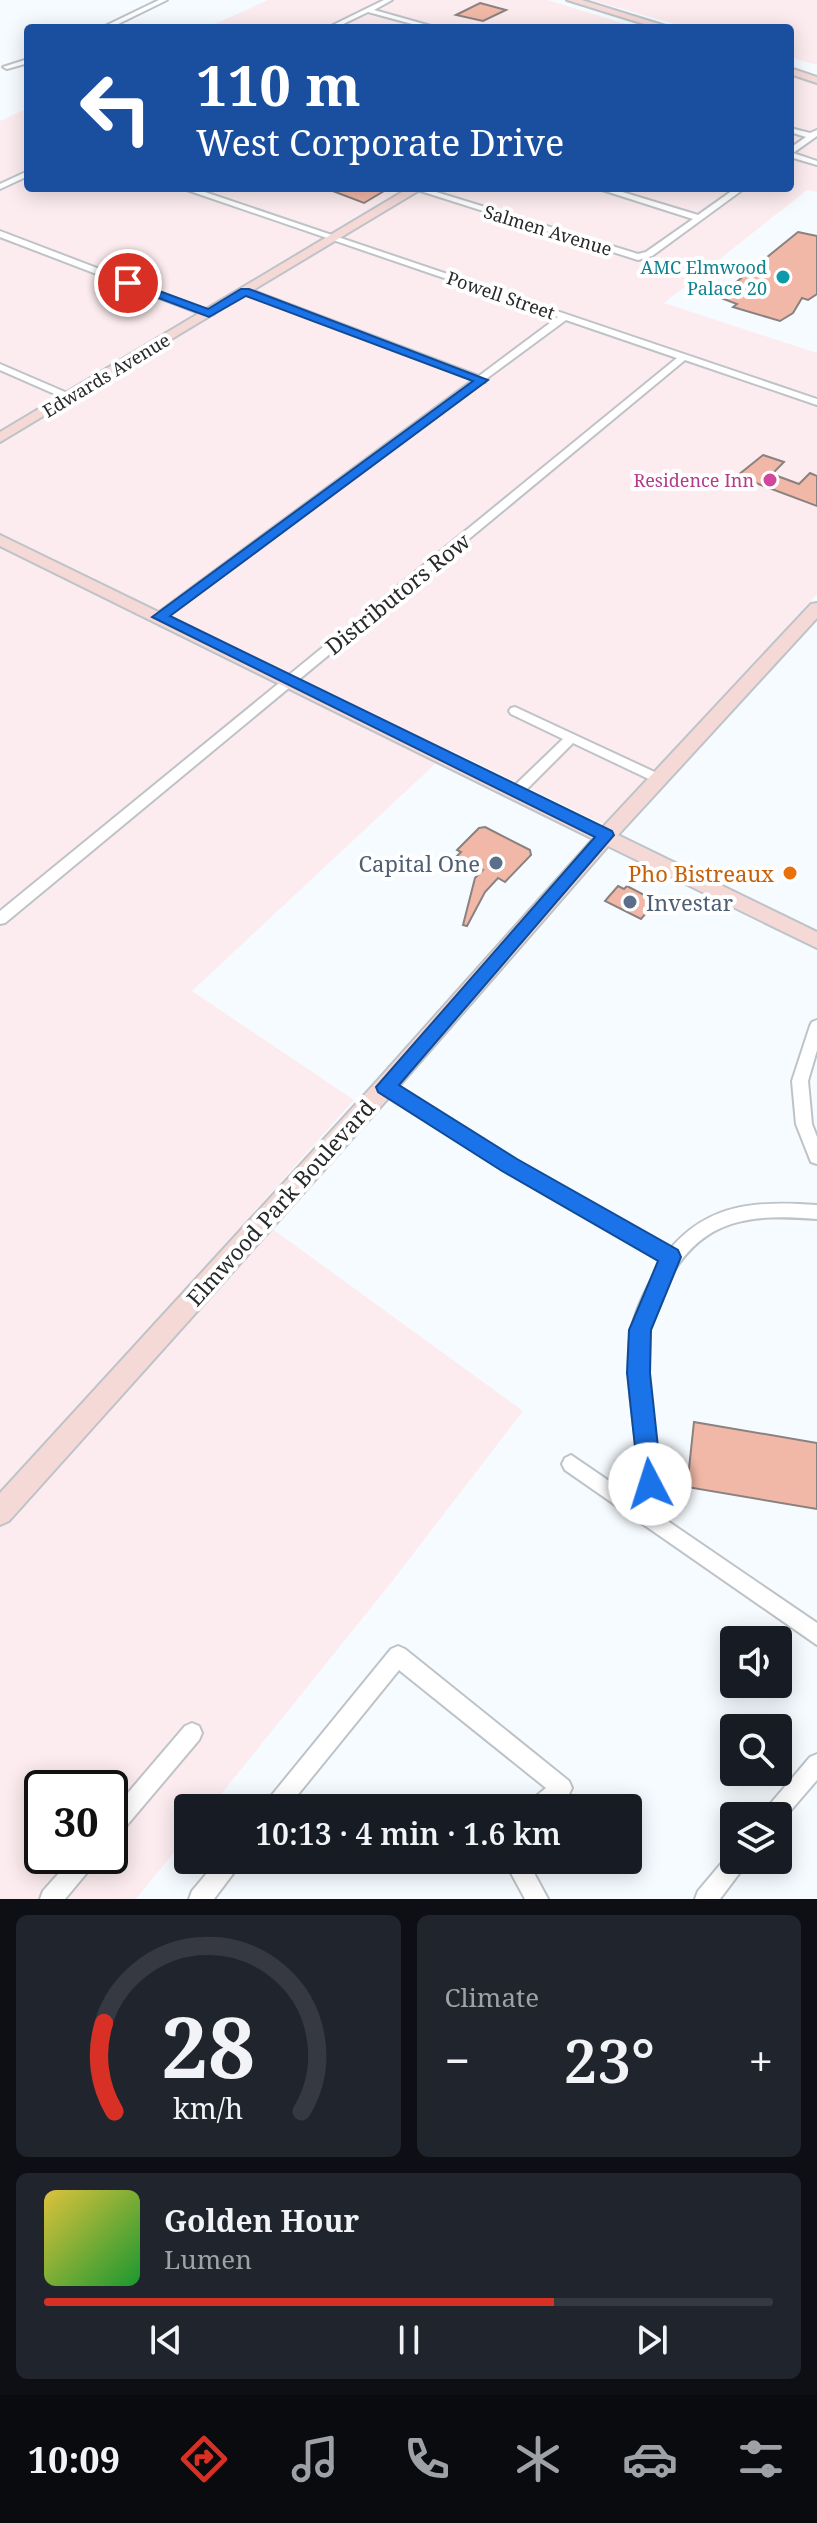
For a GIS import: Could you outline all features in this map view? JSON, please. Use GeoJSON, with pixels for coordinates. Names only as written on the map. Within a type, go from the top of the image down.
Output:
{"type":"FeatureCollection","features":[{"type":"Feature","properties":{"kind":"street"},"geometry":{"type":"LineString","coordinates":[[139,0],[154,4]]}},
{"type":"Feature","properties":{"kind":"street"},"geometry":{"type":"LineString","coordinates":[[112,24],[164,0]]}},
{"type":"Feature","properties":{"kind":"street"},"geometry":{"type":"LineString","coordinates":[[338,24],[389,0]]}},
{"type":"Feature","properties":{"kind":"street"},"geometry":{"type":"LineString","coordinates":[[567,1],[634,24]]}},
{"type":"Feature","properties":{"kind":"street"},"geometry":{"type":"LineString","coordinates":[[567,1],[652,24]]}},
{"type":"Feature","properties":{"kind":"street"},"geometry":{"type":"LineString","coordinates":[[367,10],[420,24]]}},
{"type":"Feature","properties":{"kind":"street"},"geometry":{"type":"LineString","coordinates":[[7,67],[24,62]]}},
{"type":"Feature","properties":{"kind":"street"},"geometry":{"type":"LineString","coordinates":[[794,66],[817,73]]}},
{"type":"Feature","properties":{"kind":"street"},"geometry":{"type":"LineString","coordinates":[[794,72],[817,80]]}},
{"type":"Feature","properties":{"kind":"street"},"geometry":{"type":"LineString","coordinates":[[794,131],[814,134]]}},
{"type":"Feature","properties":{"kind":"street"},"geometry":{"type":"LineString","coordinates":[[794,151],[814,134]]}},
{"type":"Feature","properties":{"kind":"street"},"geometry":{"type":"LineString","coordinates":[[794,155],[817,163]]}},
{"type":"Feature","properties":{"kind":"street"},"geometry":{"type":"LineString","coordinates":[[0,187],[24,175]]}},
{"type":"Feature","properties":{"kind":"street","name":"Powell Street"},"geometry":{"type":"LineString","coordinates":[[197,192],[817,402]]}},
{"type":"Feature","properties":{"kind":"street","name":"Edwards Avenue"},"geometry":{"type":"LineString","coordinates":[[0,438],[409,192]]}},
{"type":"Feature","properties":{"kind":"street","name":"Salmen Avenue"},"geometry":{"type":"LineString","coordinates":[[429,192],[635,256],[649,254],[700,218]]}},
{"type":"Feature","properties":{"kind":"street"},"geometry":{"type":"LineString","coordinates":[[613,192],[700,218],[736,192]]}},
{"type":"Feature","properties":{"kind":"street"},"geometry":{"type":"LineString","coordinates":[[0,234],[209,314]]}},
{"type":"Feature","properties":{"kind":"street"},"geometry":{"type":"LineString","coordinates":[[245,291],[482,380]]}},
{"type":"Feature","properties":{"kind":"street"},"geometry":{"type":"LineString","coordinates":[[159,617],[564,317]]}},
{"type":"Feature","properties":{"kind":"street","name":"Distributors Row"},"geometry":{"type":"LineString","coordinates":[[0,919],[683,357]]}},
{"type":"Feature","properties":{"kind":"street"},"geometry":{"type":"LineString","coordinates":[[0,367],[69,397]]}},
{"type":"Feature","properties":{"kind":"street"},"geometry":{"type":"LineString","coordinates":[[0,540],[517,791],[817,941]]}},
{"type":"Feature","properties":{"kind":"street","name":"Elmwood Park Boulevard"},"geometry":{"type":"LineString","coordinates":[[0,1512],[385,1087],[657,778],[817,608]]}},
{"type":"Feature","properties":{"kind":"street"},"geometry":{"type":"LineString","coordinates":[[515,711],[657,778]]}},
{"type":"Feature","properties":{"kind":"street"},"geometry":{"type":"LineString","coordinates":[[517,791],[571,738]]}},
{"type":"Feature","properties":{"kind":"street"},"geometry":{"type":"LineString","coordinates":[[817,1026],[800,1081],[804,1124],[817,1157]]}},
{"type":"Feature","properties":{"kind":"street"},"geometry":{"type":"LineString","coordinates":[[385,1087],[509,1165],[670,1257]]}},
{"type":"Feature","properties":{"kind":"street"},"geometry":{"type":"LineString","coordinates":[[650,1484],[639,1373],[640,1330],[670,1257],[689,1236],[739,1211],[776,1208],[817,1212]]}},
{"type":"Feature","properties":{"kind":"street"},"geometry":{"type":"LineString","coordinates":[[571,1464],[817,1635]]}},
{"type":"Feature","properties":{"kind":"street"},"geometry":{"type":"LineString","coordinates":[[285,1794],[398,1656],[562,1788],[554,1794]]}},
{"type":"Feature","properties":{"kind":"street"},"geometry":{"type":"LineString","coordinates":[[128,1809],[192,1733]]}},
{"type":"Feature","properties":{"kind":"street"},"geometry":{"type":"LineString","coordinates":[[785,1802],[817,1764]]}},
{"type":"Feature","properties":{"kind":"street"},"geometry":{"type":"LineString","coordinates":[[51,1899],[73,1874]]}},
{"type":"Feature","properties":{"kind":"street"},"geometry":{"type":"LineString","coordinates":[[200,1899],[220,1874]]}},
{"type":"Feature","properties":{"kind":"street"},"geometry":{"type":"LineString","coordinates":[[523,1874],[537,1899]]}},
{"type":"Feature","properties":{"kind":"street"},"geometry":{"type":"LineString","coordinates":[[706,1899],[726,1874]]}},
{"type":"Feature","properties":{"kind":"shaded area"},"geometry":{"type":"Polygon","coordinates":[[[268,0],[547,0],[626,24],[215,24],[268,0]]]}},
{"type":"Feature","properties":{"kind":"shaded area"},"geometry":{"type":"Polygon","coordinates":[[[591,0],[817,0],[817,65],[794,58],[794,24],[675,24],[591,0]]]}},
{"type":"Feature","properties":{"kind":"shaded area"},"geometry":{"type":"Polygon","coordinates":[[[794,75],[817,82],[817,192],[807,190],[664,303],[817,353],[817,594],[605,825],[450,750],[192,991],[354,1100],[252,1214],[523,1411],[390,1584],[221,1794],[174,1794],[174,1852],[136,1899],[0,1899],[0,121],[24,110],[24,192],[794,192],[794,75]]]}},
{"type":"Feature","properties":{"kind":"building"},"geometry":{"type":"Polygon","coordinates":[[[480,3],[506,10],[483,21],[456,15],[480,3]]]}},
{"type":"Feature","properties":{"kind":"building"},"geometry":{"type":"Polygon","coordinates":[[[335,192],[382,192],[364,203],[335,192]]]}},
{"type":"Feature","properties":{"kind":"building","name":"AMC Elmwood Palace 20"},"geometry":{"type":"Polygon","coordinates":[[[798,232],[817,236],[817,294],[808,300],[802,298],[793,313],[780,321],[733,307],[737,304],[713,295],[723,288],[729,288],[798,232]]]}},
{"type":"Feature","properties":{"kind":"building","name":"Residence Inn"},"geometry":{"type":"Polygon","coordinates":[[[763,455],[784,462],[772,474],[799,484],[810,473],[817,476],[817,506],[737,476],[763,455]]]}},
{"type":"Feature","properties":{"kind":"building","name":"Capital One"},"geometry":{"type":"Polygon","coordinates":[[[485,827],[530,850],[531,855],[505,882],[498,878],[485,892],[467,926],[463,925],[475,878],[483,870],[457,856],[461,852],[457,850],[479,828],[485,827]]]}},
{"type":"Feature","properties":{"kind":"building","name":"Investar"},"geometry":{"type":"Polygon","coordinates":[[[618,886],[624,889],[627,886],[650,898],[648,900],[654,904],[641,919],[605,901],[618,886]]]}},
{"type":"Feature","properties":{"kind":"building"},"geometry":{"type":"Polygon","coordinates":[[[694,1422],[817,1443],[817,1509],[687,1487],[694,1422]]]}},
{"type":"Feature","properties":{"kind":"place","name":"AMC Elmwood Palace 20"},"geometry":{"type":"Point","coordinates":[783,277]}},
{"type":"Feature","properties":{"kind":"place","name":"Residence Inn"},"geometry":{"type":"Point","coordinates":[770,480]}},
{"type":"Feature","properties":{"kind":"place","name":"Capital One"},"geometry":{"type":"Point","coordinates":[496,863]}},
{"type":"Feature","properties":{"kind":"place","name":"Pho Bistreaux"},"geometry":{"type":"Point","coordinates":[790,873]}},
{"type":"Feature","properties":{"kind":"place","name":"Investar"},"geometry":{"type":"Point","coordinates":[630,902]}},
{"type":"Feature","properties":{"kind":"route"},"geometry":{"type":"LineString","coordinates":[[128,283],[209,314],[245,291],[482,380],[159,617],[606,835],[385,1087],[509,1165],[670,1257],[640,1330],[639,1373],[650,1484]]}}]}
